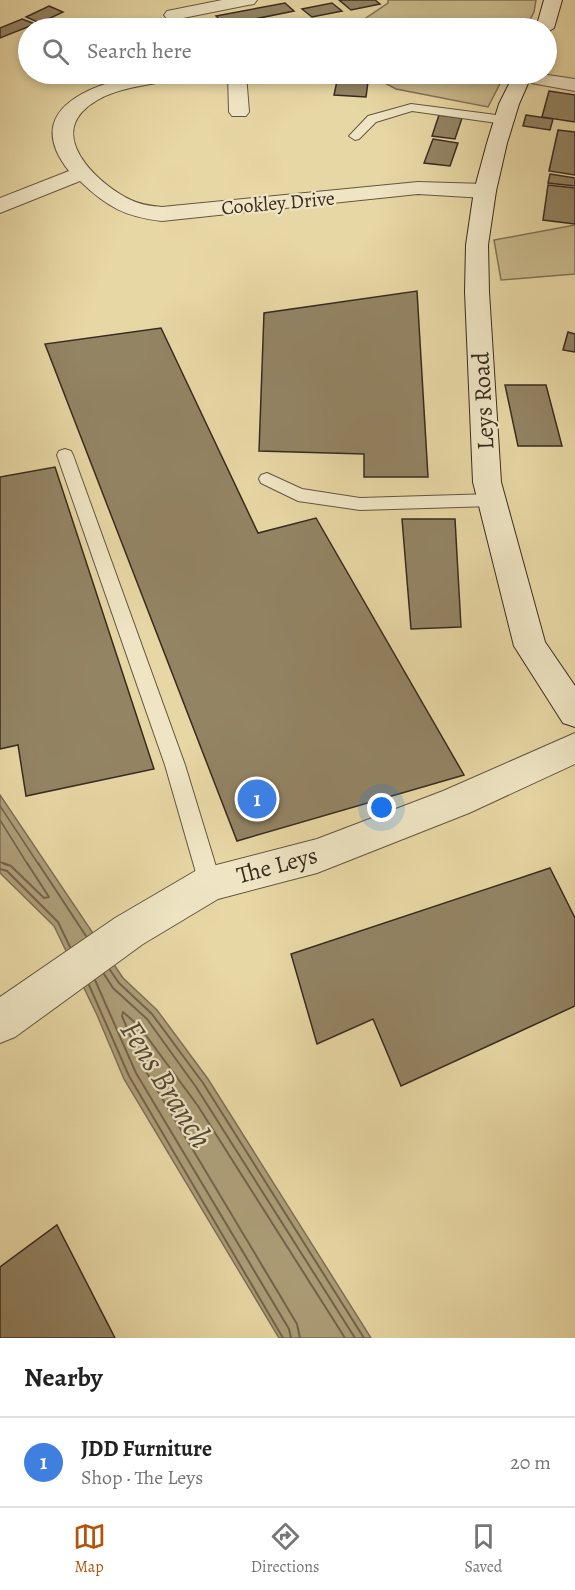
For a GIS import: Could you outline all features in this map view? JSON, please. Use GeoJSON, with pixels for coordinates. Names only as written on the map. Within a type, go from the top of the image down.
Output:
{"type":"FeatureCollection","features":[{"type":"Feature","properties":{"kind":"street"},"geometry":{"type":"LineString","coordinates":[[168,18],[248,0]]}},
{"type":"Feature","properties":{"kind":"street"},"geometry":{"type":"LineString","coordinates":[[548,18],[553,0]]}},
{"type":"Feature","properties":{"kind":"street"},"geometry":{"type":"LineString","coordinates":[[557,82],[575,85]]}},
{"type":"Feature","properties":{"kind":"street","name":"Cookley Drive"},"geometry":{"type":"LineString","coordinates":[[126,84],[96,94],[77,105],[67,116],[61,130],[61,140],[68,156],[82,173],[111,199],[143,212],[162,214],[409,189],[486,191]]}},
{"type":"Feature","properties":{"kind":"street"},"geometry":{"type":"LineString","coordinates":[[238,84],[239,112]]}},
{"type":"Feature","properties":{"kind":"street","name":"Leys Road"},"geometry":{"type":"LineString","coordinates":[[518,84],[504,120],[486,191],[477,245],[487,482],[530,646],[575,712]]}},
{"type":"Feature","properties":{"kind":"street"},"geometry":{"type":"LineString","coordinates":[[0,206],[82,173]]}},
{"type":"Feature","properties":{"kind":"street","name":"The Leys"},"geometry":{"type":"LineString","coordinates":[[0,1022],[129,931],[210,883],[317,856],[456,802],[575,748]]}},
{"type":"Feature","properties":{"kind":"lane"},"geometry":{"type":"LineString","coordinates":[[356,136],[372,119],[411,107],[504,120]]}},
{"type":"Feature","properties":{"kind":"lane"},"geometry":{"type":"LineString","coordinates":[[65,456],[175,765],[210,883]]}},
{"type":"Feature","properties":{"kind":"lane"},"geometry":{"type":"LineString","coordinates":[[267,479],[298,495],[360,504],[492,500]]}},
{"type":"Feature","properties":{"kind":"shaded area"},"geometry":{"type":"Polygon","coordinates":[[[388,0],[536,0],[531,18],[366,18],[388,3],[388,0]]]}},
{"type":"Feature","properties":{"kind":"shaded area"},"geometry":{"type":"Polygon","coordinates":[[[387,84],[500,84],[488,107],[396,89],[387,84]]]}},
{"type":"Feature","properties":{"kind":"shaded area"},"geometry":{"type":"Polygon","coordinates":[[[575,225],[575,274],[501,280],[494,240],[575,225]]]}},
{"type":"Feature","properties":{"kind":"water","name":"Fens Branch"},"geometry":{"type":"Polygon","coordinates":[[[0,795],[123,978],[157,1010],[208,1079],[371,1338],[279,1338],[124,1079],[97,1015],[54,926],[0,873],[0,795]]]}},
{"type":"Feature","properties":{"kind":"building"},"geometry":{"type":"Polygon","coordinates":[[[339,0],[375,0],[380,4],[351,10],[339,0]]]}},
{"type":"Feature","properties":{"kind":"building"},"geometry":{"type":"Polygon","coordinates":[[[285,3],[294,11],[260,18],[218,18],[216,16],[285,3]]]}},
{"type":"Feature","properties":{"kind":"building"},"geometry":{"type":"Polygon","coordinates":[[[332,3],[342,11],[312,17],[302,9],[332,3]]]}},
{"type":"Feature","properties":{"kind":"building"},"geometry":{"type":"Polygon","coordinates":[[[49,6],[63,12],[50,18],[26,17],[49,6]]]}},
{"type":"Feature","properties":{"kind":"building"},"geometry":{"type":"Polygon","coordinates":[[[18,21],[18,31],[0,38],[0,28],[18,21]]]}},
{"type":"Feature","properties":{"kind":"building"},"geometry":{"type":"Polygon","coordinates":[[[336,84],[368,84],[366,97],[334,95],[336,84]]]}},
{"type":"Feature","properties":{"kind":"building"},"geometry":{"type":"Polygon","coordinates":[[[549,91],[575,95],[575,122],[542,117],[549,91]]]}},
{"type":"Feature","properties":{"kind":"building"},"geometry":{"type":"Polygon","coordinates":[[[439,115],[462,118],[455,139],[432,136],[439,115]]]}},
{"type":"Feature","properties":{"kind":"building"},"geometry":{"type":"Polygon","coordinates":[[[526,115],[553,119],[550,130],[523,126],[526,115]]]}},
{"type":"Feature","properties":{"kind":"building"},"geometry":{"type":"Polygon","coordinates":[[[558,130],[575,132],[575,175],[549,171],[558,130]]]}},
{"type":"Feature","properties":{"kind":"building"},"geometry":{"type":"Polygon","coordinates":[[[433,139],[458,143],[450,166],[424,163],[433,139]]]}},
{"type":"Feature","properties":{"kind":"building"},"geometry":{"type":"Polygon","coordinates":[[[550,174],[575,178],[575,186],[548,183],[550,174]]]}},
{"type":"Feature","properties":{"kind":"building"},"geometry":{"type":"Polygon","coordinates":[[[548,185],[575,188],[575,224],[543,220],[548,185]]]}},
{"type":"Feature","properties":{"kind":"building"},"geometry":{"type":"Polygon","coordinates":[[[417,291],[428,477],[364,477],[364,454],[259,451],[264,313],[417,291]]]}},
{"type":"Feature","properties":{"kind":"building"},"geometry":{"type":"Polygon","coordinates":[[[161,328],[258,533],[316,518],[464,775],[237,841],[45,344],[161,328]]]}},
{"type":"Feature","properties":{"kind":"building"},"geometry":{"type":"Polygon","coordinates":[[[568,332],[575,334],[575,352],[563,350],[568,332]]]}},
{"type":"Feature","properties":{"kind":"building"},"geometry":{"type":"Polygon","coordinates":[[[505,385],[546,385],[562,446],[518,446],[505,385]]]}},
{"type":"Feature","properties":{"kind":"building"},"geometry":{"type":"Polygon","coordinates":[[[55,467],[154,769],[26,796],[18,745],[0,749],[0,477],[55,467]]]}},
{"type":"Feature","properties":{"kind":"building"},"geometry":{"type":"Polygon","coordinates":[[[402,519],[455,519],[461,627],[411,629],[402,519]]]}},
{"type":"Feature","properties":{"kind":"building"},"geometry":{"type":"Polygon","coordinates":[[[550,868],[575,918],[575,1006],[401,1086],[373,1019],[317,1044],[291,954],[550,868]]]}},
{"type":"Feature","properties":{"kind":"building"},"geometry":{"type":"Polygon","coordinates":[[[57,1225],[115,1338],[0,1338],[0,1267],[57,1225]]]}},
{"type":"Feature","properties":{"kind":"place","name":"JDD Furniture"},"geometry":{"type":"Point","coordinates":[257,799]}}]}
